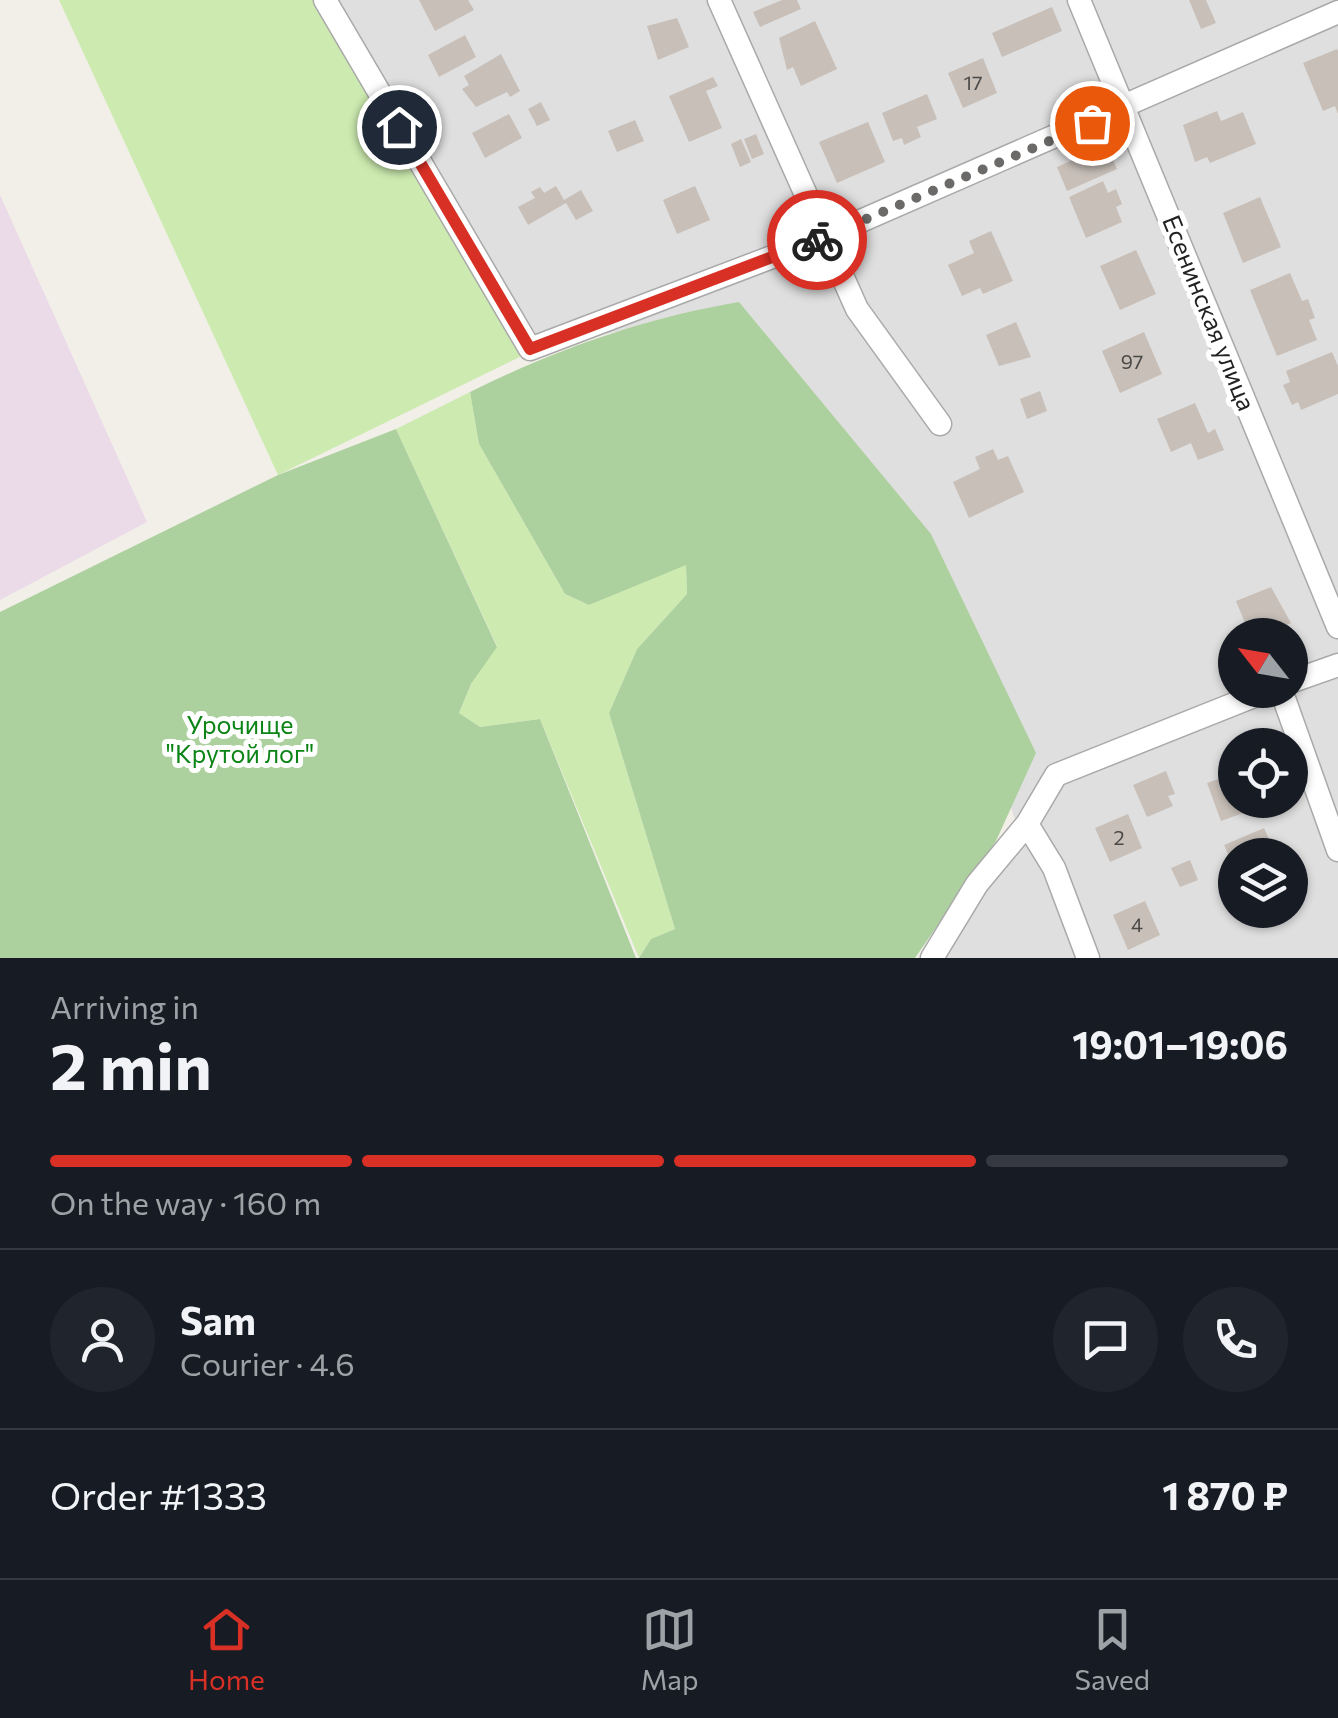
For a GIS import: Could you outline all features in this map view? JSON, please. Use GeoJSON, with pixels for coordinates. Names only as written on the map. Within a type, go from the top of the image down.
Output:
{"type":"FeatureCollection","features":[{"type":"Feature","properties":{"kind":"street"},"geometry":{"type":"LineString","coordinates":[[325,0],[530,349],[822,238],[1338,12]]}},
{"type":"Feature","properties":{"kind":"street"},"geometry":{"type":"LineString","coordinates":[[719,0],[822,238],[857,309],[940,424]]}},
{"type":"Feature","properties":{"kind":"street","name":"Есенинская улица"},"geometry":{"type":"LineString","coordinates":[[1079,0],[1338,627]]}},
{"type":"Feature","properties":{"kind":"street"},"geometry":{"type":"LineString","coordinates":[[1308,676],[1338,666]]}},
{"type":"Feature","properties":{"kind":"street"},"geometry":{"type":"LineString","coordinates":[[932,958],[977,884],[1027,824],[1056,775],[1224,708]]}},
{"type":"Feature","properties":{"kind":"street"},"geometry":{"type":"LineString","coordinates":[[1287,708],[1338,850]]}},
{"type":"Feature","properties":{"kind":"street"},"geometry":{"type":"LineString","coordinates":[[1027,824],[1054,868],[1088,958]]}},
{"type":"Feature","properties":{"kind":"shaded area"},"geometry":{"type":"Polygon","coordinates":[[[316,0],[1338,0],[1338,958],[940,958],[1018,829],[938,588],[721,311],[530,349],[316,0]]]}},
{"type":"Feature","properties":{"kind":"shaded area"},"geometry":{"type":"Polygon","coordinates":[[[0,195],[147,522],[0,600],[0,195]]]}},
{"type":"Feature","properties":{"kind":"green space"},"geometry":{"type":"Polygon","coordinates":[[[59,0],[321,0],[528,353],[278,475],[59,0]]]}},
{"type":"Feature","properties":{"kind":"green space"},"geometry":{"type":"Polygon","coordinates":[[[739,302],[931,534],[1036,753],[996,841],[915,958],[639,958],[651,939],[675,929],[609,713],[637,649],[687,594],[686,565],[589,605],[565,594],[479,444],[470,392],[602,337],[739,302]]]}},
{"type":"Feature","properties":{"kind":"green space"},"geometry":{"type":"Polygon","coordinates":[[[470,392],[479,444],[565,594],[589,605],[686,564],[687,594],[637,649],[609,713],[675,929],[651,939],[639,958],[540,719],[480,727],[459,713],[471,684],[497,646],[396,429],[470,392]]]}},
{"type":"Feature","properties":{"kind":"green space","name":"Урочище \"Крутой лог\""},"geometry":{"type":"Polygon","coordinates":[[[396,429],[497,647],[471,684],[459,713],[480,727],[540,719],[636,958],[0,958],[0,612],[278,475],[396,429]]]}},
{"type":"Feature","properties":{"kind":"building"},"geometry":{"type":"Polygon","coordinates":[[[419,0],[468,0],[474,10],[435,31],[419,0]]]}},
{"type":"Feature","properties":{"kind":"building"},"geometry":{"type":"Polygon","coordinates":[[[782,0],[797,0],[801,9],[760,27],[753,12],[782,0]]]}},
{"type":"Feature","properties":{"kind":"building"},"geometry":{"type":"Polygon","coordinates":[[[1189,0],[1206,0],[1216,23],[1201,29],[1189,0]]]}},
{"type":"Feature","properties":{"kind":"building"},"geometry":{"type":"Polygon","coordinates":[[[1052,7],[1062,31],[1002,57],[992,33],[1052,7]]]}},
{"type":"Feature","properties":{"kind":"building"},"geometry":{"type":"Polygon","coordinates":[[[677,18],[689,47],[658,60],[647,26],[677,18]]]}},
{"type":"Feature","properties":{"kind":"building"},"geometry":{"type":"Polygon","coordinates":[[[815,21],[837,69],[801,86],[793,67],[787,70],[779,38],[815,21]]]}},
{"type":"Feature","properties":{"kind":"building"},"geometry":{"type":"Polygon","coordinates":[[[465,35],[476,57],[439,77],[428,55],[465,35]]]}},
{"type":"Feature","properties":{"kind":"building"},"geometry":{"type":"Polygon","coordinates":[[[1337,49],[1338,114],[1335,106],[1323,111],[1303,63],[1337,49]]]}},
{"type":"Feature","properties":{"kind":"building"},"geometry":{"type":"Polygon","coordinates":[[[501,54],[520,91],[510,97],[507,92],[476,107],[462,89],[469,85],[464,76],[501,54]]]}},
{"type":"Feature","properties":{"kind":"building"},"geometry":{"type":"Polygon","coordinates":[[[983,58],[997,93],[963,108],[948,73],[983,58]]]}},
{"type":"Feature","properties":{"kind":"building"},"geometry":{"type":"Polygon","coordinates":[[[713,77],[718,86],[706,91],[722,128],[689,142],[669,96],[713,77]]]}},
{"type":"Feature","properties":{"kind":"building"},"geometry":{"type":"Polygon","coordinates":[[[927,94],[937,119],[917,127],[921,137],[904,145],[902,138],[893,141],[882,113],[927,94]]]}},
{"type":"Feature","properties":{"kind":"building"},"geometry":{"type":"Polygon","coordinates":[[[541,102],[550,120],[537,126],[528,109],[541,102]]]}},
{"type":"Feature","properties":{"kind":"building"},"geometry":{"type":"Polygon","coordinates":[[[1217,111],[1221,121],[1243,112],[1256,144],[1210,163],[1207,157],[1195,162],[1183,125],[1217,111]]]}},
{"type":"Feature","properties":{"kind":"building"},"geometry":{"type":"Polygon","coordinates":[[[509,114],[522,138],[485,158],[472,133],[509,114]]]}},
{"type":"Feature","properties":{"kind":"building"},"geometry":{"type":"Polygon","coordinates":[[[635,120],[644,141],[617,152],[608,131],[635,120]]]}},
{"type":"Feature","properties":{"kind":"building"},"geometry":{"type":"Polygon","coordinates":[[[868,122],[885,162],[837,183],[819,142],[868,122]]]}},
{"type":"Feature","properties":{"kind":"building"},"geometry":{"type":"Polygon","coordinates":[[[756,134],[764,154],[752,159],[744,139],[756,134]]]}},
{"type":"Feature","properties":{"kind":"building"},"geometry":{"type":"Polygon","coordinates":[[[741,139],[751,162],[740,167],[731,144],[741,139]]]}},
{"type":"Feature","properties":{"kind":"building"},"geometry":{"type":"Polygon","coordinates":[[[1106,145],[1117,169],[1067,191],[1057,167],[1106,145]]]}},
{"type":"Feature","properties":{"kind":"building"},"geometry":{"type":"Polygon","coordinates":[[[1103,181],[1108,193],[1116,189],[1122,204],[1116,207],[1122,222],[1086,238],[1069,197],[1103,181]]]}},
{"type":"Feature","properties":{"kind":"building"},"geometry":{"type":"Polygon","coordinates":[[[556,186],[564,200],[581,190],[593,211],[576,220],[566,203],[528,225],[518,207],[535,198],[531,192],[540,187],[544,193],[556,186]]]}},
{"type":"Feature","properties":{"kind":"building"},"geometry":{"type":"Polygon","coordinates":[[[695,186],[710,220],[677,234],[663,200],[695,186]]]}},
{"type":"Feature","properties":{"kind":"building"},"geometry":{"type":"Polygon","coordinates":[[[1260,197],[1281,247],[1243,263],[1223,213],[1260,197]]]}},
{"type":"Feature","properties":{"kind":"building"},"geometry":{"type":"Polygon","coordinates":[[[991,231],[1013,281],[983,294],[980,288],[962,296],[948,265],[974,253],[969,241],[991,231]]]}},
{"type":"Feature","properties":{"kind":"building"},"geometry":{"type":"Polygon","coordinates":[[[1136,250],[1156,294],[1120,310],[1100,266],[1136,250]]]}},
{"type":"Feature","properties":{"kind":"building"},"geometry":{"type":"Polygon","coordinates":[[[1290,273],[1302,301],[1308,299],[1315,318],[1309,320],[1317,340],[1277,356],[1250,290],[1290,273]]]}},
{"type":"Feature","properties":{"kind":"building"},"geometry":{"type":"Polygon","coordinates":[[[1016,322],[1031,357],[999,366],[986,335],[1016,322]]]}},
{"type":"Feature","properties":{"kind":"building"},"geometry":{"type":"Polygon","coordinates":[[[1144,332],[1162,374],[1120,393],[1102,351],[1144,332]]]}},
{"type":"Feature","properties":{"kind":"building"},"geometry":{"type":"Polygon","coordinates":[[[1332,352],[1338,366],[1338,394],[1301,410],[1298,402],[1292,405],[1283,385],[1290,382],[1286,371],[1332,352]]]}},
{"type":"Feature","properties":{"kind":"building"},"geometry":{"type":"Polygon","coordinates":[[[1040,391],[1047,411],[1027,419],[1020,399],[1040,391]]]}},
{"type":"Feature","properties":{"kind":"building"},"geometry":{"type":"Polygon","coordinates":[[[1195,403],[1208,433],[1215,429],[1224,450],[1198,460],[1191,443],[1171,452],[1157,419],[1195,403]]]}},
{"type":"Feature","properties":{"kind":"building"},"geometry":{"type":"Polygon","coordinates":[[[993,449],[998,460],[1008,456],[1024,492],[969,518],[953,482],[980,469],[975,457],[993,449]]]}},
{"type":"Feature","properties":{"kind":"building"},"geometry":{"type":"Polygon","coordinates":[[[1271,587],[1288,618],[1243,618],[1236,601],[1271,587]]]}},
{"type":"Feature","properties":{"kind":"building"},"geometry":{"type":"Polygon","coordinates":[[[1166,771],[1175,794],[1168,796],[1173,806],[1147,817],[1133,785],[1166,771]]]}},
{"type":"Feature","properties":{"kind":"building"},"geometry":{"type":"Polygon","coordinates":[[[1218,779],[1218,813],[1207,783],[1218,779]]]}},
{"type":"Feature","properties":{"kind":"building"},"geometry":{"type":"Polygon","coordinates":[[[1128,814],[1142,848],[1110,862],[1095,828],[1128,814]]]}},
{"type":"Feature","properties":{"kind":"building"},"geometry":{"type":"Polygon","coordinates":[[[1264,828],[1268,838],[1240,838],[1264,828]]]}},
{"type":"Feature","properties":{"kind":"building"},"geometry":{"type":"Polygon","coordinates":[[[1190,860],[1198,880],[1180,887],[1171,868],[1190,860]]]}},
{"type":"Feature","properties":{"kind":"building"},"geometry":{"type":"Polygon","coordinates":[[[1145,901],[1160,935],[1128,950],[1113,915],[1145,901]]]}},
{"type":"Feature","properties":{"kind":"way so far"},"geometry":{"type":"LineString","coordinates":[[817,240],[1092,123]]}},
{"type":"Feature","properties":{"kind":"route"},"geometry":{"type":"LineString","coordinates":[[399,127],[530,349],[817,240]]}}]}
